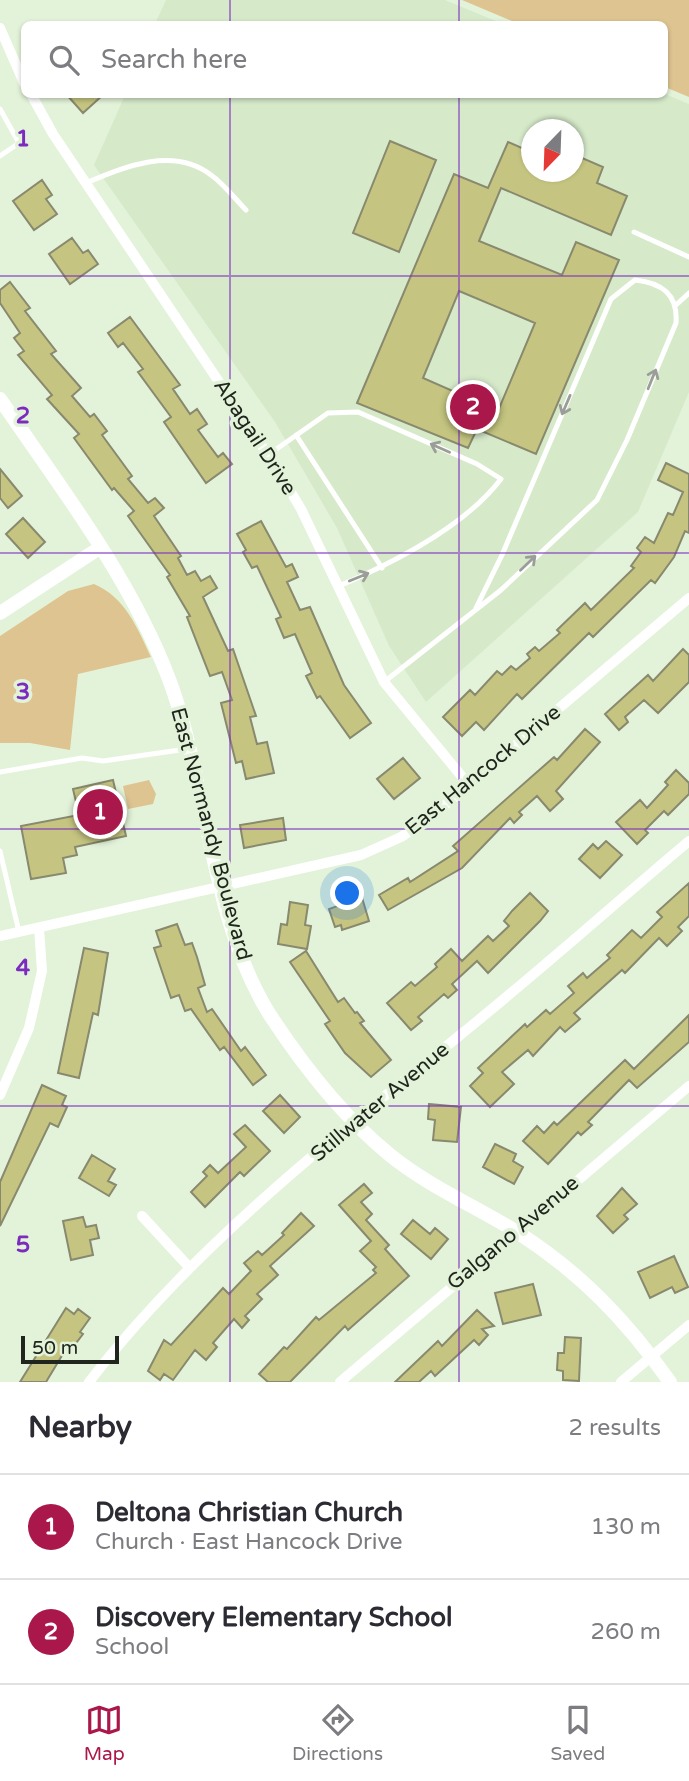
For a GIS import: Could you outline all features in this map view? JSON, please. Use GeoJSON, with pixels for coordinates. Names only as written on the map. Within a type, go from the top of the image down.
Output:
{"type":"FeatureCollection","features":[{"type":"Feature","properties":{"kind":"street"},"geometry":{"type":"LineString","coordinates":[[0,28],[21,76]]}},
{"type":"Feature","properties":{"kind":"street","name":"Abagail Drive"},"geometry":{"type":"LineString","coordinates":[[33,98],[86,183],[268,455],[300,509],[384,682],[468,784]]}},
{"type":"Feature","properties":{"kind":"street","name":"East Normandy Boulevard"},"geometry":{"type":"LineString","coordinates":[[0,399],[101,547],[165,671],[190,749],[222,888],[245,967],[269,1013],[321,1086],[352,1123],[393,1158],[515,1231],[548,1253],[605,1299],[670,1382]]}},
{"type":"Feature","properties":{"kind":"street"},"geometry":{"type":"LineString","coordinates":[[0,613],[101,547]]}},
{"type":"Feature","properties":{"kind":"street","name":"East Hancock Drive"},"geometry":{"type":"LineString","coordinates":[[0,936],[361,855],[401,837],[432,816],[689,598]]}},
{"type":"Feature","properties":{"kind":"street","name":"Stillwater Avenue"},"geometry":{"type":"LineString","coordinates":[[89,1382],[128,1331],[189,1267],[352,1123],[689,842]]}},
{"type":"Feature","properties":{"kind":"street"},"geometry":{"type":"LineString","coordinates":[[0,1095],[29,1028],[41,971],[39,928]]}},
{"type":"Feature","properties":{"kind":"street","name":"Galgano Avenue"},"geometry":{"type":"LineString","coordinates":[[340,1382],[689,1086]]}},
{"type":"Feature","properties":{"kind":"street"},"geometry":{"type":"LineString","coordinates":[[142,1216],[189,1267]]}},
{"type":"Feature","properties":{"kind":"street"},"geometry":{"type":"LineString","coordinates":[[621,1382],[689,1325]]}},
{"type":"Feature","properties":{"kind":"lane"},"geometry":{"type":"LineString","coordinates":[[0,109],[19,143],[0,156]]}},
{"type":"Feature","properties":{"kind":"lane"},"geometry":{"type":"LineString","coordinates":[[86,183],[134,163],[173,162],[211,174],[246,210]]}},
{"type":"Feature","properties":{"kind":"lane"},"geometry":{"type":"LineString","coordinates":[[634,233],[689,257]]}},
{"type":"Feature","properties":{"kind":"lane"},"geometry":{"type":"LineString","coordinates":[[384,682],[501,590],[597,500],[627,440],[676,323],[673,296],[655,282],[635,281],[624,286],[611,299],[502,555],[476,608]]}},
{"type":"Feature","properties":{"kind":"lane"},"geometry":{"type":"LineString","coordinates":[[676,305],[689,293]]}},
{"type":"Feature","properties":{"kind":"lane"},"geometry":{"type":"LineString","coordinates":[[268,455],[328,413],[358,412],[477,464],[501,479],[485,499],[382,568],[336,587]]}},
{"type":"Feature","properties":{"kind":"lane"},"geometry":{"type":"LineString","coordinates":[[296,435],[382,568]]}},
{"type":"Feature","properties":{"kind":"lane"},"geometry":{"type":"LineString","coordinates":[[0,772],[82,758],[103,761],[190,749]]}},
{"type":"Feature","properties":{"kind":"lane"},"geometry":{"type":"LineString","coordinates":[[0,851],[19,932]]}},
{"type":"Feature","properties":{"kind":"shaded area"},"geometry":{"type":"Polygon","coordinates":[[[166,0],[445,0],[496,21],[156,21],[166,0]]]}},
{"type":"Feature","properties":{"kind":"shaded area"},"geometry":{"type":"Polygon","coordinates":[[[462,0],[689,0],[689,97],[668,88],[668,21],[512,21],[462,0]]]}},
{"type":"Feature","properties":{"kind":"shaded area"},"geometry":{"type":"Polygon","coordinates":[[[668,95],[689,104],[689,392],[638,512],[426,702],[389,646],[337,528],[275,422],[94,165],[124,98],[668,98],[668,95]]]}},
{"type":"Feature","properties":{"kind":"shaded area"},"geometry":{"type":"Polygon","coordinates":[[[94,584],[122,605],[151,657],[78,674],[70,750],[30,743],[0,743],[0,636],[68,591],[94,584]]]}},
{"type":"Feature","properties":{"kind":"shaded area"},"geometry":{"type":"Polygon","coordinates":[[[149,780],[156,794],[153,804],[128,809],[123,786],[149,780]]]}},
{"type":"Feature","properties":{"kind":"building"},"geometry":{"type":"Polygon","coordinates":[[[70,98],[100,98],[83,113],[70,98]]]}},
{"type":"Feature","properties":{"kind":"building"},"geometry":{"type":"Polygon","coordinates":[[[390,141],[436,160],[399,252],[353,233],[390,141]]]}},
{"type":"Feature","properties":{"kind":"building"},"geometry":{"type":"Polygon","coordinates":[[[508,142],[521,148],[521,182],[584,182],[584,159],[603,167],[597,183],[627,196],[611,235],[501,188],[479,241],[562,275],[576,242],[619,260],[536,454],[477,429],[468,448],[357,403],[454,174],[488,188],[508,142]],[[459,291],[423,378],[498,411],[535,323],[459,291]]]}},
{"type":"Feature","properties":{"kind":"building"},"geometry":{"type":"Polygon","coordinates":[[[42,180],[52,195],[46,199],[57,214],[34,230],[13,201],[42,180]]]}},
{"type":"Feature","properties":{"kind":"building"},"geometry":{"type":"Polygon","coordinates":[[[72,238],[83,253],[88,250],[98,264],[70,284],[49,254],[72,238]]]}},
{"type":"Feature","properties":{"kind":"building"},"geometry":{"type":"Polygon","coordinates":[[[10,282],[30,308],[25,311],[56,351],[51,354],[81,388],[72,396],[90,417],[94,414],[107,431],[102,435],[132,476],[128,479],[148,503],[155,498],[164,508],[154,516],[181,556],[178,558],[187,575],[195,571],[201,581],[210,576],[217,588],[203,597],[228,651],[233,649],[256,716],[250,717],[257,744],[267,742],[274,773],[246,779],[242,761],[236,763],[221,703],[232,700],[222,672],[210,676],[187,617],[190,616],[167,577],[170,575],[128,516],[134,511],[114,488],[112,490],[74,438],[79,434],[47,399],[52,395],[18,355],[24,351],[14,338],[20,333],[0,303],[0,290],[10,282]]]}},
{"type":"Feature","properties":{"kind":"building"},"geometry":{"type":"Polygon","coordinates":[[[130,317],[180,385],[173,389],[190,414],[197,409],[207,424],[198,430],[218,457],[223,453],[232,464],[206,483],[164,422],[171,417],[138,372],[143,369],[123,343],[118,347],[108,333],[130,317]]]}},
{"type":"Feature","properties":{"kind":"building"},"geometry":{"type":"Polygon","coordinates":[[[666,463],[689,474],[689,533],[685,531],[674,557],[655,583],[651,580],[593,637],[589,633],[522,699],[517,694],[484,730],[476,722],[462,736],[443,717],[470,690],[475,695],[497,671],[502,675],[511,666],[516,670],[530,658],[527,654],[535,647],[539,651],[560,633],[557,630],[585,603],[591,610],[634,568],[631,566],[641,552],[637,548],[645,537],[654,543],[668,513],[673,515],[683,492],[658,480],[666,463]]]}},
{"type":"Feature","properties":{"kind":"building"},"geometry":{"type":"Polygon","coordinates":[[[0,469],[22,496],[8,508],[0,498],[0,469]]]}},
{"type":"Feature","properties":{"kind":"building"},"geometry":{"type":"Polygon","coordinates":[[[23,518],[45,542],[28,558],[6,534],[23,518]]]}},
{"type":"Feature","properties":{"kind":"building"},"geometry":{"type":"Polygon","coordinates":[[[261,521],[286,567],[292,564],[298,577],[287,582],[300,610],[310,607],[344,685],[371,723],[350,738],[320,696],[317,698],[306,676],[312,673],[295,634],[284,638],[276,619],[281,617],[257,566],[252,568],[243,552],[246,550],[237,534],[261,521]]]}},
{"type":"Feature","properties":{"kind":"building"},"geometry":{"type":"Polygon","coordinates":[[[683,649],[689,655],[689,682],[658,713],[644,700],[625,717],[628,722],[619,730],[605,714],[648,675],[653,681],[683,649]]]}},
{"type":"Feature","properties":{"kind":"building"},"geometry":{"type":"Polygon","coordinates":[[[585,729],[600,742],[556,791],[563,799],[550,811],[537,796],[519,812],[522,815],[514,823],[510,818],[462,868],[388,910],[379,895],[408,878],[410,882],[458,851],[453,846],[554,757],[557,760],[585,729]]]}},
{"type":"Feature","properties":{"kind":"building"},"geometry":{"type":"Polygon","coordinates":[[[403,758],[420,778],[394,799],[377,779],[403,758]]]}},
{"type":"Feature","properties":{"kind":"building"},"geometry":{"type":"Polygon","coordinates":[[[676,770],[689,783],[689,794],[668,815],[664,811],[645,830],[648,833],[637,844],[616,822],[640,800],[647,808],[668,785],[665,782],[676,770]]]}},
{"type":"Feature","properties":{"kind":"building"},"geometry":{"type":"Polygon","coordinates":[[[113,780],[126,836],[75,847],[77,855],[63,858],[66,873],[31,879],[21,826],[79,815],[73,789],[113,780]]]}},
{"type":"Feature","properties":{"kind":"building"},"geometry":{"type":"Polygon","coordinates":[[[283,818],[286,840],[244,848],[240,825],[283,818]]]}},
{"type":"Feature","properties":{"kind":"building"},"geometry":{"type":"Polygon","coordinates":[[[606,841],[622,855],[600,878],[579,859],[593,844],[598,849],[606,841]]]}},
{"type":"Feature","properties":{"kind":"building"},"geometry":{"type":"Polygon","coordinates":[[[689,883],[689,916],[678,927],[682,931],[667,946],[659,938],[625,973],[622,970],[574,1013],[580,1019],[565,1032],[560,1027],[533,1056],[528,1050],[502,1072],[514,1084],[490,1107],[470,1086],[483,1073],[478,1068],[525,1024],[527,1027],[546,1010],[550,1014],[574,993],[568,986],[583,973],[587,978],[610,958],[607,955],[632,930],[641,938],[662,917],[657,912],[689,883]]]}},
{"type":"Feature","properties":{"kind":"building"},"geometry":{"type":"Polygon","coordinates":[[[360,891],[369,921],[342,930],[341,925],[335,927],[329,909],[346,903],[344,897],[360,891]]]}},
{"type":"Feature","properties":{"kind":"building"},"geometry":{"type":"Polygon","coordinates":[[[530,893],[548,911],[540,921],[488,973],[477,961],[452,984],[457,990],[448,998],[444,994],[418,1017],[422,1021],[411,1030],[387,1003],[411,982],[415,986],[437,967],[435,964],[451,949],[462,961],[488,936],[493,941],[509,926],[504,921],[530,893]]]}},
{"type":"Feature","properties":{"kind":"building"},"geometry":{"type":"Polygon","coordinates":[[[290,902],[308,905],[305,925],[311,926],[307,949],[278,944],[281,924],[287,925],[290,902]]]}},
{"type":"Feature","properties":{"kind":"building"},"geometry":{"type":"Polygon","coordinates":[[[177,924],[185,945],[192,943],[197,957],[205,985],[198,988],[207,1012],[212,1009],[241,1051],[245,1047],[266,1075],[253,1085],[224,1047],[220,1050],[191,1009],[185,1011],[179,995],[171,998],[154,948],[161,946],[156,931],[177,924]]]}},
{"type":"Feature","properties":{"kind":"building"},"geometry":{"type":"Polygon","coordinates":[[[84,948],[108,953],[98,1015],[93,1013],[79,1078],[58,1073],[84,948]]]}},
{"type":"Feature","properties":{"kind":"building"},"geometry":{"type":"Polygon","coordinates":[[[306,951],[338,1002],[344,998],[355,1013],[357,1012],[364,1021],[360,1023],[391,1060],[371,1077],[345,1053],[325,1024],[330,1021],[290,962],[306,951]]]}},
{"type":"Feature","properties":{"kind":"building"},"geometry":{"type":"Polygon","coordinates":[[[689,1015],[689,1042],[637,1088],[629,1080],[588,1122],[592,1125],[581,1135],[578,1132],[548,1164],[523,1141],[537,1126],[544,1133],[554,1122],[557,1125],[625,1060],[634,1069],[689,1015]]]}},
{"type":"Feature","properties":{"kind":"building"},"geometry":{"type":"Polygon","coordinates":[[[42,1085],[66,1096],[62,1105],[67,1107],[58,1127],[50,1123],[0,1226],[0,1182],[42,1085]]]}},
{"type":"Feature","properties":{"kind":"building"},"geometry":{"type":"Polygon","coordinates":[[[280,1095],[300,1117],[284,1133],[263,1111],[280,1095]]]}},
{"type":"Feature","properties":{"kind":"building"},"geometry":{"type":"Polygon","coordinates":[[[429,1104],[461,1107],[457,1142],[433,1140],[435,1120],[428,1119],[429,1104]]]}},
{"type":"Feature","properties":{"kind":"building"},"geometry":{"type":"Polygon","coordinates":[[[245,1125],[270,1151],[244,1176],[240,1172],[205,1207],[191,1192],[207,1176],[203,1172],[210,1165],[218,1173],[246,1147],[234,1134],[245,1125]]]}},
{"type":"Feature","properties":{"kind":"building"},"geometry":{"type":"Polygon","coordinates":[[[495,1144],[516,1154],[513,1161],[523,1167],[514,1184],[483,1167],[495,1144]]]}},
{"type":"Feature","properties":{"kind":"building"},"geometry":{"type":"Polygon","coordinates":[[[92,1155],[115,1169],[108,1181],[116,1185],[109,1196],[79,1178],[92,1155]]]}},
{"type":"Feature","properties":{"kind":"building"},"geometry":{"type":"Polygon","coordinates":[[[364,1184],[372,1193],[361,1202],[372,1214],[366,1220],[389,1245],[385,1249],[409,1276],[348,1330],[345,1326],[290,1382],[268,1382],[259,1374],[284,1347],[287,1349],[316,1317],[319,1320],[376,1273],[373,1270],[376,1267],[360,1251],[371,1241],[339,1205],[364,1184]]]}},
{"type":"Feature","properties":{"kind":"building"},"geometry":{"type":"Polygon","coordinates":[[[622,1188],[637,1204],[624,1215],[628,1219],[613,1233],[597,1216],[622,1188]]]}},
{"type":"Feature","properties":{"kind":"building"},"geometry":{"type":"Polygon","coordinates":[[[301,1213],[314,1226],[270,1266],[278,1275],[257,1294],[262,1299],[245,1316],[249,1320],[242,1328],[234,1319],[213,1343],[217,1347],[206,1360],[195,1350],[173,1380],[164,1374],[160,1380],[148,1371],[164,1340],[171,1345],[223,1288],[229,1294],[251,1271],[244,1263],[258,1251],[262,1255],[284,1235],[282,1233],[301,1213]]]}},
{"type":"Feature","properties":{"kind":"building"},"geometry":{"type":"Polygon","coordinates":[[[83,1217],[86,1227],[96,1225],[99,1238],[90,1240],[93,1255],[71,1260],[63,1221],[83,1217]]]}},
{"type":"Feature","properties":{"kind":"building"},"geometry":{"type":"Polygon","coordinates":[[[413,1220],[430,1234],[435,1228],[448,1239],[431,1259],[401,1234],[413,1220]]]}},
{"type":"Feature","properties":{"kind":"building"},"geometry":{"type":"Polygon","coordinates":[[[674,1256],[688,1287],[675,1293],[672,1287],[650,1298],[638,1272],[674,1256]]]}},
{"type":"Feature","properties":{"kind":"building"},"geometry":{"type":"Polygon","coordinates":[[[533,1284],[541,1315],[503,1324],[495,1293],[533,1284]]]}},
{"type":"Feature","properties":{"kind":"building"},"geometry":{"type":"Polygon","coordinates":[[[66,1308],[74,1314],[78,1309],[90,1318],[80,1332],[83,1334],[73,1347],[69,1344],[46,1382],[20,1382],[66,1308]]]}},
{"type":"Feature","properties":{"kind":"building"},"geometry":{"type":"Polygon","coordinates":[[[477,1310],[494,1326],[482,1329],[488,1335],[479,1345],[474,1340],[435,1376],[431,1371],[419,1382],[395,1382],[438,1341],[442,1346],[477,1310]]]}},
{"type":"Feature","properties":{"kind":"building"},"geometry":{"type":"Polygon","coordinates":[[[565,1337],[581,1338],[579,1381],[563,1380],[563,1371],[557,1370],[558,1353],[564,1353],[565,1337]]]}},
{"type":"Feature","properties":{"kind":"place","name":"Discovery Elementary School"},"geometry":{"type":"Point","coordinates":[473,407]}},
{"type":"Feature","properties":{"kind":"place","name":"Deltona Christian Church"},"geometry":{"type":"Point","coordinates":[100,812]}}]}
